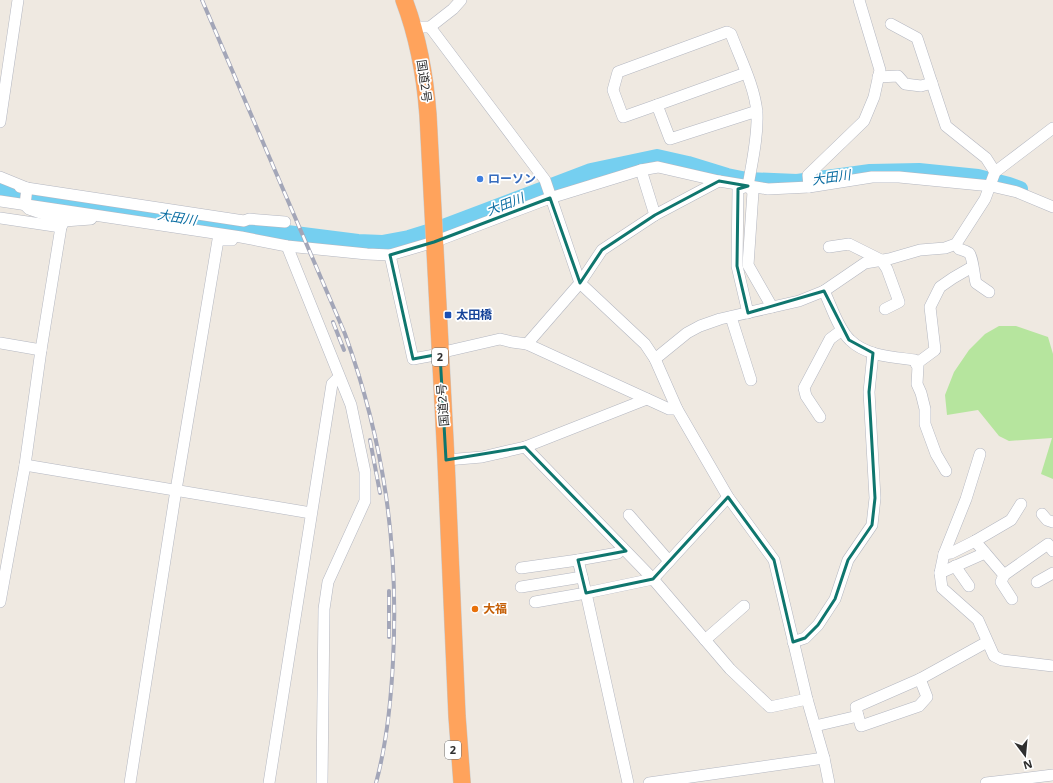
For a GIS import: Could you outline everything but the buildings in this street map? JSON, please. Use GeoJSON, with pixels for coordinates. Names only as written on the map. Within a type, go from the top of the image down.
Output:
{"type":"FeatureCollection","features":[{"type":"Feature","properties":{"kind":"highway","name":"国道2号"},"geometry":{"type":"LineString","coordinates":[[404,0],[422,27],[462,783]]}},
{"type":"Feature","properties":{"kind":"highway","name":"国道2号"},"geometry":{"type":"LineString","coordinates":[[453,783],[453,757],[458,716]]}},
{"type":"Feature","properties":{"kind":"street"},"geometry":{"type":"LineString","coordinates":[[0,122],[18,0]]}},
{"type":"Feature","properties":{"kind":"street"},"geometry":{"type":"LineString","coordinates":[[461,0],[453,10],[422,27],[545,180],[580,283],[645,344],[655,359],[677,410],[728,497],[774,560],[807,699],[824,758],[829,783]]}},
{"type":"Feature","properties":{"kind":"street"},"geometry":{"type":"LineString","coordinates":[[809,187],[808,175],[864,121],[874,97],[880,70],[859,0]]}},
{"type":"Feature","properties":{"kind":"street"},"geometry":{"type":"LineString","coordinates":[[890,24],[917,38],[946,126],[986,158],[995,172]]}},
{"type":"Feature","properties":{"kind":"street"},"geometry":{"type":"LineString","coordinates":[[746,73],[623,117],[613,90],[618,72],[727,32],[731,34],[746,73],[751,87],[757,111],[757,124],[748,186],[753,192],[748,265],[772,307]]}},
{"type":"Feature","properties":{"kind":"street"},"geometry":{"type":"LineString","coordinates":[[878,77],[898,76],[905,84],[921,86],[932,83]]}},
{"type":"Feature","properties":{"kind":"street"},"geometry":{"type":"LineString","coordinates":[[657,105],[670,139],[757,111]]}},
{"type":"Feature","properties":{"kind":"street"},"geometry":{"type":"LineString","coordinates":[[655,359],[687,333],[700,326],[731,317],[800,301],[824,291],[865,263],[920,250],[945,248],[956,244],[985,199],[995,172],[1053,128]]}},
{"type":"Feature","properties":{"kind":"street"},"geometry":{"type":"LineString","coordinates":[[0,184],[26,196],[103,216],[241,237],[287,246],[390,255],[434,242],[550,198],[640,170],[658,167],[719,181],[768,189],[809,187],[872,177],[899,177],[991,186],[1018,192],[1053,207]]}},
{"type":"Feature","properties":{"kind":"street"},"geometry":{"type":"LineString","coordinates":[[640,170],[655,215]]}},
{"type":"Feature","properties":{"kind":"street"},"geometry":{"type":"LineString","coordinates":[[0,177],[26,196],[29,209],[62,224]]}},
{"type":"Feature","properties":{"kind":"street"},"geometry":{"type":"LineString","coordinates":[[527,344],[580,283],[602,250],[655,215],[719,181]]}},
{"type":"Feature","properties":{"kind":"street"},"geometry":{"type":"LineString","coordinates":[[748,186],[738,189],[736,266],[748,313]]}},
{"type":"Feature","properties":{"kind":"street"},"geometry":{"type":"LineString","coordinates":[[0,201],[26,196],[244,221],[249,219],[285,222]]}},
{"type":"Feature","properties":{"kind":"street"},"geometry":{"type":"LineString","coordinates":[[0,218],[62,224],[103,216]]}},
{"type":"Feature","properties":{"kind":"street"},"geometry":{"type":"LineString","coordinates":[[1,595],[25,465],[41,350],[62,224]]}},
{"type":"Feature","properties":{"kind":"street"},"geometry":{"type":"LineString","coordinates":[[130,783],[176,490],[218,240],[237,240],[241,237]]}},
{"type":"Feature","properties":{"kind":"street"},"geometry":{"type":"LineString","coordinates":[[829,246],[849,244],[881,260],[888,268],[899,302],[885,309]]}},
{"type":"Feature","properties":{"kind":"street"},"geometry":{"type":"LineString","coordinates":[[956,244],[959,249],[968,253],[972,258],[972,267],[976,283],[989,292]]}},
{"type":"Feature","properties":{"kind":"street"},"geometry":{"type":"LineString","coordinates":[[287,246],[351,405],[365,472],[365,501],[328,582],[324,609],[322,783]]}},
{"type":"Feature","properties":{"kind":"street"},"geometry":{"type":"LineString","coordinates":[[390,255],[413,359],[440,354],[500,338],[512,342],[527,344],[669,409],[677,410]]}},
{"type":"Feature","properties":{"kind":"street"},"geometry":{"type":"LineString","coordinates":[[916,364],[935,350],[930,307],[940,287],[972,267]]}},
{"type":"Feature","properties":{"kind":"street"},"geometry":{"type":"LineString","coordinates":[[824,291],[842,330],[849,340],[860,348],[873,353],[915,360],[918,366],[917,384],[926,409],[925,424],[936,454],[946,470]]}},
{"type":"Feature","properties":{"kind":"street"},"geometry":{"type":"LineString","coordinates":[[731,317],[751,380]]}},
{"type":"Feature","properties":{"kind":"street"},"geometry":{"type":"LineString","coordinates":[[820,417],[806,396],[804,388],[830,339],[842,330]]}},
{"type":"Feature","properties":{"kind":"street"},"geometry":{"type":"LineString","coordinates":[[0,343],[41,350]]}},
{"type":"Feature","properties":{"kind":"street"},"geometry":{"type":"LineString","coordinates":[[793,642],[805,638],[818,625],[835,599],[848,560],[872,524],[875,498],[869,392],[873,353]]}},
{"type":"Feature","properties":{"kind":"street"},"geometry":{"type":"LineString","coordinates":[[268,783],[332,384],[339,377]]}},
{"type":"Feature","properties":{"kind":"street"},"geometry":{"type":"LineString","coordinates":[[446,460],[482,457],[525,447],[647,399]]}},
{"type":"Feature","properties":{"kind":"street"},"geometry":{"type":"LineString","coordinates":[[525,447],[653,579],[730,668],[770,707],[807,699]]}},
{"type":"Feature","properties":{"kind":"street"},"geometry":{"type":"LineString","coordinates":[[980,454],[966,500],[944,554],[940,573],[942,588],[978,620],[994,656],[1002,660],[1053,666]]}},
{"type":"Feature","properties":{"kind":"street"},"geometry":{"type":"LineString","coordinates":[[25,465],[311,513]]}},
{"type":"Feature","properties":{"kind":"street"},"geometry":{"type":"LineString","coordinates":[[535,602],[653,579],[728,497]]}},
{"type":"Feature","properties":{"kind":"street"},"geometry":{"type":"LineString","coordinates":[[944,554],[951,553],[975,541],[1011,520],[1021,504]]}},
{"type":"Feature","properties":{"kind":"street"},"geometry":{"type":"LineString","coordinates":[[1042,514],[1046,520],[1053,522]]}},
{"type":"Feature","properties":{"kind":"street"},"geometry":{"type":"LineString","coordinates":[[629,515],[670,561]]}},
{"type":"Feature","properties":{"kind":"street"},"geometry":{"type":"LineString","coordinates":[[975,541],[1004,575]]}},
{"type":"Feature","properties":{"kind":"street"},"geometry":{"type":"LineString","coordinates":[[1012,599],[1001,582],[1004,575],[1048,544],[1053,550]]}},
{"type":"Feature","properties":{"kind":"street"},"geometry":{"type":"LineString","coordinates":[[521,568],[618,553],[622,547]]}},
{"type":"Feature","properties":{"kind":"street"},"geometry":{"type":"LineString","coordinates":[[940,573],[985,553]]}},
{"type":"Feature","properties":{"kind":"street"},"geometry":{"type":"LineString","coordinates":[[578,560],[628,783]]}},
{"type":"Feature","properties":{"kind":"street"},"geometry":{"type":"LineString","coordinates":[[955,566],[969,586]]}},
{"type":"Feature","properties":{"kind":"street"},"geometry":{"type":"LineString","coordinates":[[1037,582],[1053,574]]}},
{"type":"Feature","properties":{"kind":"street"},"geometry":{"type":"LineString","coordinates":[[521,588],[582,577]]}},
{"type":"Feature","properties":{"kind":"street"},"geometry":{"type":"LineString","coordinates":[[705,640],[744,606]]}},
{"type":"Feature","properties":{"kind":"street"},"geometry":{"type":"LineString","coordinates":[[920,679],[927,698],[919,706],[862,726],[856,707],[920,679],[987,642]]}},
{"type":"Feature","properties":{"kind":"street"},"geometry":{"type":"LineString","coordinates":[[815,726],[858,716]]}},
{"type":"Feature","properties":{"kind":"street"},"geometry":{"type":"LineString","coordinates":[[649,783],[824,758]]}},
{"type":"Feature","properties":{"kind":"street"},"geometry":{"type":"LineString","coordinates":[[986,783],[1053,774]]}},
{"type":"Feature","properties":{"kind":"highlighted area"},"geometry":{"type":"Polygon","coordinates":[[[719,181],[748,186],[738,189],[737,266],[748,313],[824,291],[849,340],[873,353],[869,392],[875,498],[872,525],[848,560],[835,599],[818,625],[805,638],[793,642],[774,560],[728,497],[653,579],[586,593],[578,560],[626,551],[525,447],[446,460],[440,354],[413,359],[390,255],[434,242],[550,198],[580,283],[602,250],[655,215],[719,181]]]}},
{"type":"Feature","properties":{"kind":"green space"},"geometry":{"type":"Polygon","coordinates":[[[999,326],[1016,326],[1048,337],[1053,354],[1053,479],[1041,474],[1052,438],[1009,441],[999,436],[978,410],[947,415],[945,395],[954,372],[969,350],[985,334],[999,326]]]}},
{"type":"Feature","properties":{"kind":"waterway","name":"大田川"},"geometry":{"type":"LineString","coordinates":[[0,190],[279,232],[358,242],[382,243],[409,238],[438,229],[591,171],[657,157],[747,180],[797,182],[870,172],[919,171],[978,177],[1020,189]]}},
{"type":"Feature","properties":{"kind":"railway"},"geometry":{"type":"LineString","coordinates":[[202,0],[345,334],[359,374],[370,414],[386,495],[394,577],[393,661],[390,707],[386,737],[376,783]]}},
{"type":"Feature","properties":{"kind":"railway"},"geometry":{"type":"LineString","coordinates":[[333,322],[344,350]]}},
{"type":"Feature","properties":{"kind":"railway"},"geometry":{"type":"LineString","coordinates":[[370,440],[380,493]]}},
{"type":"Feature","properties":{"kind":"railway"},"geometry":{"type":"LineString","coordinates":[[389,591],[389,637]]}},
{"type":"Feature","properties":{"kind":"place","name":"ローソン"},"geometry":{"type":"Point","coordinates":[480,179]}},
{"type":"Feature","properties":{"kind":"place","name":"太田橋"},"geometry":{"type":"Point","coordinates":[448,315]}},
{"type":"Feature","properties":{"kind":"place","name":"大福"},"geometry":{"type":"Point","coordinates":[475,609]}}]}
